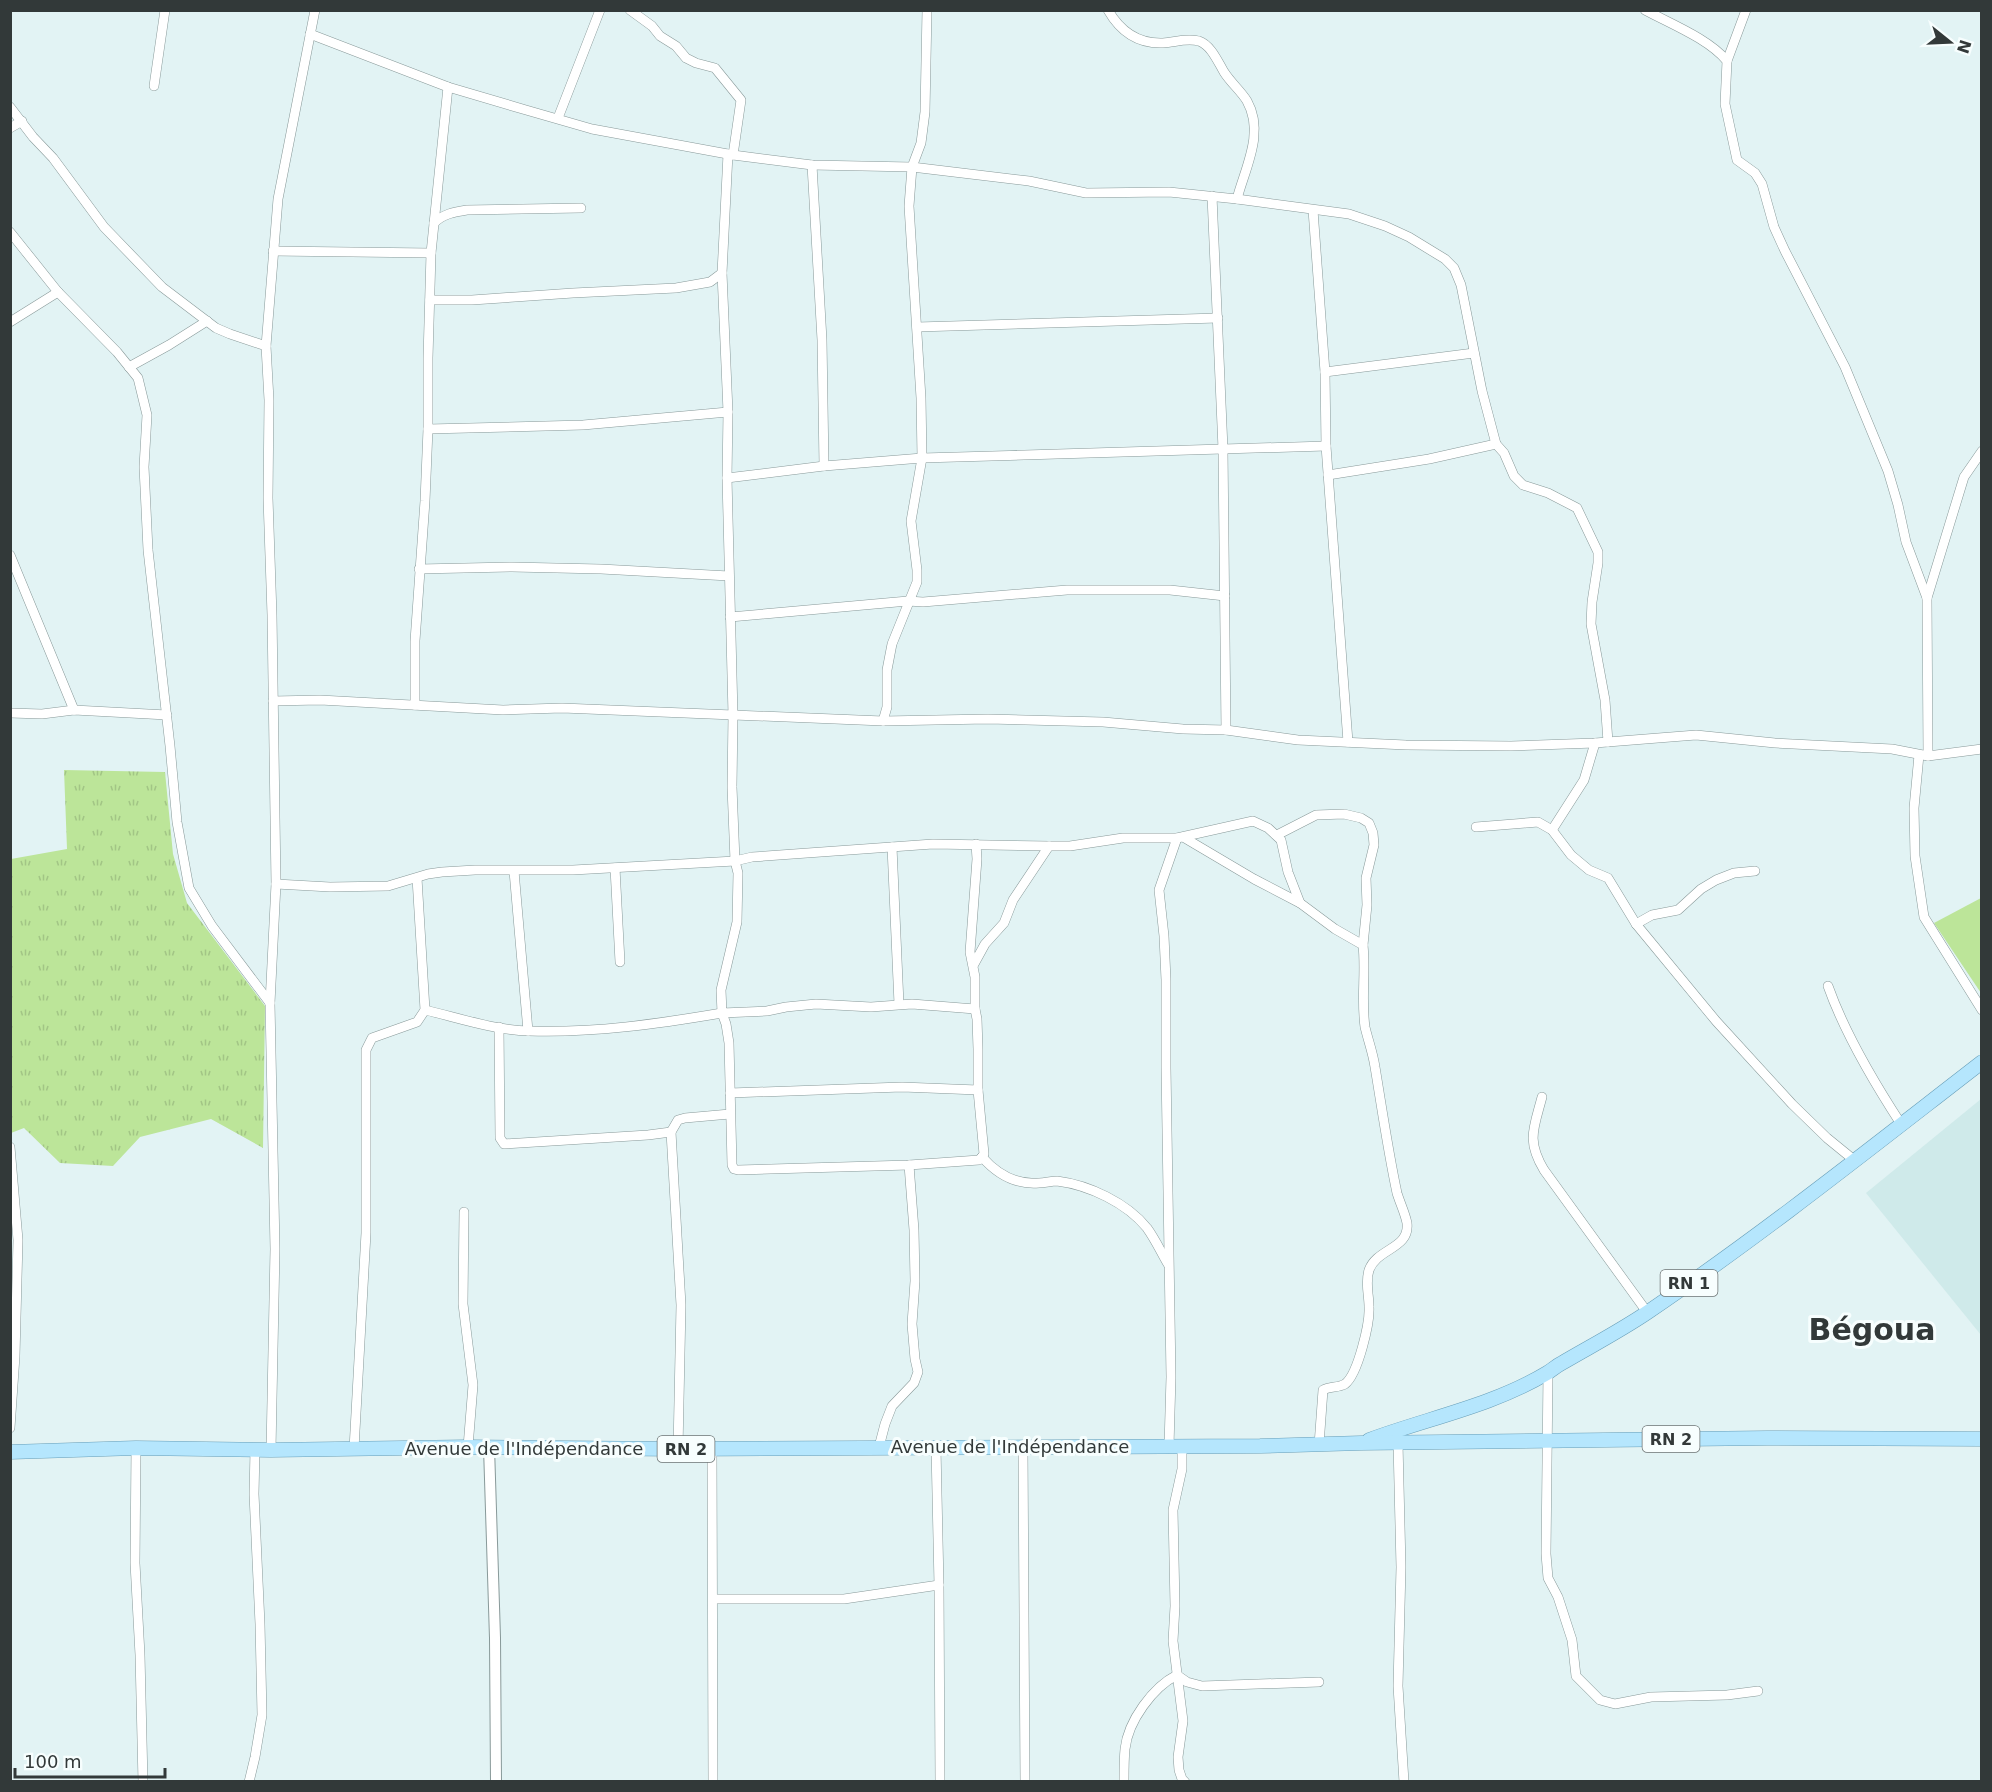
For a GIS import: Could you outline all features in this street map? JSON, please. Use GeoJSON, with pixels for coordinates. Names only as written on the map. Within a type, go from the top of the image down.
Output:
{"type":"FeatureCollection","features":[{"type":"Feature","properties":{"kind":"main road","name":"RN 1"},"geometry":{"type":"LineString","coordinates":[[1361,1443],[1406,1426],[1494,1399],[1548,1373],[1647,1312],[1854,1160],[1982,1062]]}},
{"type":"Feature","properties":{"kind":"main road","name":"RN 2"},"geometry":{"type":"LineString","coordinates":[[1361,1443],[1767,1438],[1982,1440]]}},
{"type":"Feature","properties":{"kind":"main road","name":"Avenue de l'Indépendance"},"geometry":{"type":"LineString","coordinates":[[10,1452],[136,1448],[712,1449],[1361,1443]]}},
{"type":"Feature","properties":{"kind":"street"},"geometry":{"type":"LineString","coordinates":[[154,86],[165,10]]}},
{"type":"Feature","properties":{"kind":"street"},"geometry":{"type":"LineString","coordinates":[[271,1450],[275,1249],[270,1003],[276,884],[268,498],[269,400],[266,346],[278,199],[315,10]]}},
{"type":"Feature","properties":{"kind":"street"},"geometry":{"type":"LineString","coordinates":[[558,118],[600,10]]}},
{"type":"Feature","properties":{"kind":"street"},"geometry":{"type":"LineString","coordinates":[[630,10],[652,26],[660,36],[676,46],[686,58],[715,68],[741,100],[730,154],[722,273],[728,412],[732,787],[735,861],[738,873],[737,922],[721,990],[722,1012],[729,1042],[730,1114],[734,1169],[909,1165],[979,1160],[982,1157],[984,1154],[978,1090],[978,1029],[974,964],[970,952],[977,859],[976,844]]}},
{"type":"Feature","properties":{"kind":"street"},"geometry":{"type":"LineString","coordinates":[[883,721],[887,707],[887,670],[892,644],[917,582],[910,521],[922,458],[921,398],[909,206],[912,166],[921,143],[925,112],[927,10]]}},
{"type":"Feature","properties":{"kind":"street"},"geometry":{"type":"LineString","coordinates":[[1108,10],[1116,25],[1125,33],[1147,42],[1163,43],[1187,39],[1203,42],[1247,102],[1255,132],[1252,152],[1237,198]]}},
{"type":"Feature","properties":{"kind":"street"},"geometry":{"type":"LineString","coordinates":[[1645,10],[1706,42],[1718,50],[1727,61]]}},
{"type":"Feature","properties":{"kind":"street"},"geometry":{"type":"LineString","coordinates":[[1746,10],[1727,61],[1725,104],[1737,159],[1755,173],[1762,184],[1774,227],[1845,367],[1888,471],[1906,542],[1927,597]]}},
{"type":"Feature","properties":{"kind":"street"},"geometry":{"type":"LineString","coordinates":[[310,34],[448,87],[592,129],[730,154],[812,165],[912,166],[1029,181],[1086,192],[1169,192],[1237,198],[1349,214],[1409,237],[1445,259],[1454,268],[1461,285],[1474,353],[1496,444],[1504,453],[1514,476],[1523,485],[1548,493],[1577,508],[1598,552],[1591,624],[1605,700],[1608,742]]}},
{"type":"Feature","properties":{"kind":"street"},"geometry":{"type":"LineString","coordinates":[[415,705],[419,570],[428,429],[431,253],[448,87]]}},
{"type":"Feature","properties":{"kind":"street"},"geometry":{"type":"LineString","coordinates":[[10,107],[53,158],[104,227],[162,287],[207,321],[230,334],[266,346]]}},
{"type":"Feature","properties":{"kind":"street"},"geometry":{"type":"LineString","coordinates":[[10,128],[22,121]]}},
{"type":"Feature","properties":{"kind":"street"},"geometry":{"type":"LineString","coordinates":[[812,165],[822,340],[824,465]]}},
{"type":"Feature","properties":{"kind":"street"},"geometry":{"type":"LineString","coordinates":[[1212,196],[1223,449],[1226,730]]}},
{"type":"Feature","properties":{"kind":"street"},"geometry":{"type":"LineString","coordinates":[[434,223],[450,213],[466,210],[581,208]]}},
{"type":"Feature","properties":{"kind":"street"},"geometry":{"type":"LineString","coordinates":[[1313,210],[1325,372],[1326,446],[1348,742]]}},
{"type":"Feature","properties":{"kind":"street"},"geometry":{"type":"LineString","coordinates":[[10,232],[58,291],[117,352],[138,378],[147,415],[144,467],[148,550],[177,822],[189,888],[212,926],[270,1003]]}},
{"type":"Feature","properties":{"kind":"street"},"geometry":{"type":"LineString","coordinates":[[273,251],[431,253]]}},
{"type":"Feature","properties":{"kind":"street"},"geometry":{"type":"LineString","coordinates":[[430,300],[472,300],[573,292],[676,288],[710,282],[722,273]]}},
{"type":"Feature","properties":{"kind":"street"},"geometry":{"type":"LineString","coordinates":[[10,322],[58,291]]}},
{"type":"Feature","properties":{"kind":"street"},"geometry":{"type":"LineString","coordinates":[[917,327],[1218,318]]}},
{"type":"Feature","properties":{"kind":"street"},"geometry":{"type":"LineString","coordinates":[[129,366],[170,345],[207,321]]}},
{"type":"Feature","properties":{"kind":"street"},"geometry":{"type":"LineString","coordinates":[[1325,372],[1474,353]]}},
{"type":"Feature","properties":{"kind":"street"},"geometry":{"type":"LineString","coordinates":[[428,429],[583,425],[728,412]]}},
{"type":"Feature","properties":{"kind":"street"},"geometry":{"type":"LineString","coordinates":[[1328,475],[1429,459],[1496,444]]}},
{"type":"Feature","properties":{"kind":"street"},"geometry":{"type":"LineString","coordinates":[[727,478],[824,465],[922,458],[1326,446]]}},
{"type":"Feature","properties":{"kind":"street"},"geometry":{"type":"LineString","coordinates":[[1982,451],[1964,477],[1927,597],[1924,755],[1914,808],[1916,856],[1924,917],[1982,1010]]}},
{"type":"Feature","properties":{"kind":"street"},"geometry":{"type":"LineString","coordinates":[[10,555],[74,710]]}},
{"type":"Feature","properties":{"kind":"street"},"geometry":{"type":"LineString","coordinates":[[419,570],[512,567],[729,576]]}},
{"type":"Feature","properties":{"kind":"street"},"geometry":{"type":"LineString","coordinates":[[730,617],[1067,590],[1170,590],[1225,596]]}},
{"type":"Feature","properties":{"kind":"street"},"geometry":{"type":"LineString","coordinates":[[273,701],[320,700],[503,710],[562,708],[883,721],[988,719],[1094,722],[1226,730],[1298,740],[1406,745],[1511,746],[1641,741],[1696,735],[1892,749],[1924,755],[1982,749]]}},
{"type":"Feature","properties":{"kind":"street"},"geometry":{"type":"LineString","coordinates":[[10,713],[42,714],[74,710],[167,716]]}},
{"type":"Feature","properties":{"kind":"street"},"geometry":{"type":"LineString","coordinates":[[1552,830],[1584,780],[1595,743]]}},
{"type":"Feature","properties":{"kind":"street"},"geometry":{"type":"LineString","coordinates":[[1277,835],[1316,815],[1344,814],[1361,818],[1369,823],[1373,833],[1374,845],[1366,878],[1363,1009],[1397,1194],[1407,1224],[1405,1237],[1398,1245],[1383,1253],[1370,1269],[1367,1284],[1370,1308],[1365,1336],[1350,1379],[1337,1387],[1323,1390],[1319,1445]]}},
{"type":"Feature","properties":{"kind":"street"},"geometry":{"type":"LineString","coordinates":[[276,884],[330,887],[388,886],[442,872],[615,868],[735,861],[752,857],[933,844],[1070,846],[1123,838],[1180,837],[1253,821],[1261,824],[1281,840],[1288,872],[1300,903]]}},
{"type":"Feature","properties":{"kind":"street"},"geometry":{"type":"LineString","coordinates":[[1476,827],[1538,822],[1552,830],[1571,855],[1589,870],[1608,878],[1636,924],[1716,1021],[1768,1079],[1827,1138],[1854,1160]]}},
{"type":"Feature","properties":{"kind":"street"},"geometry":{"type":"LineString","coordinates":[[1203,833],[1206,851]]}},
{"type":"Feature","properties":{"kind":"street"},"geometry":{"type":"LineString","coordinates":[[1180,837],[1300,903],[1335,929],[1363,945]]}},
{"type":"Feature","properties":{"kind":"street"},"geometry":{"type":"LineString","coordinates":[[1180,837],[1159,890],[1166,980],[1171,1377],[1175,1446],[1182,1469],[1173,1510],[1175,1606],[1173,1641],[1182,1721],[1178,1763],[1185,1782]]}},
{"type":"Feature","properties":{"kind":"street"},"geometry":{"type":"LineString","coordinates":[[974,964],[985,944],[1004,922],[1013,900],[1048,846]]}},
{"type":"Feature","properties":{"kind":"street"},"geometry":{"type":"LineString","coordinates":[[892,847],[899,1004]]}},
{"type":"Feature","properties":{"kind":"street"},"geometry":{"type":"LineString","coordinates":[[615,868],[620,962]]}},
{"type":"Feature","properties":{"kind":"street"},"geometry":{"type":"LineString","coordinates":[[514,871],[528,1031]]}},
{"type":"Feature","properties":{"kind":"street"},"geometry":{"type":"LineString","coordinates":[[1636,924],[1652,915],[1678,910],[1701,889],[1716,880],[1734,873],[1755,871]]}},
{"type":"Feature","properties":{"kind":"street"},"geometry":{"type":"LineString","coordinates":[[354,1449],[366,1233],[366,1050],[372,1038],[417,1023],[425,1010],[417,878]]}},
{"type":"Feature","properties":{"kind":"street"},"geometry":{"type":"LineString","coordinates":[[1828,986],[1838,1015],[1882,1095],[1901,1124]]}},
{"type":"Feature","properties":{"kind":"street"},"geometry":{"type":"LineString","coordinates":[[425,1010],[499,1027],[528,1031],[627,1028],[722,1012],[767,1011],[816,1005],[871,1007],[899,1004],[975,1009]]}},
{"type":"Feature","properties":{"kind":"street"},"geometry":{"type":"LineString","coordinates":[[499,1027],[500,1138],[504,1144],[671,1132]]}},
{"type":"Feature","properties":{"kind":"street"},"geometry":{"type":"LineString","coordinates":[[730,1093],[902,1087],[978,1090]]}},
{"type":"Feature","properties":{"kind":"street"},"geometry":{"type":"LineString","coordinates":[[1542,1097],[1534,1132],[1534,1154],[1647,1312]]}},
{"type":"Feature","properties":{"kind":"street"},"geometry":{"type":"LineString","coordinates":[[678,1449],[681,1305],[671,1132],[678,1120],[730,1114]]}},
{"type":"Feature","properties":{"kind":"street"},"geometry":{"type":"LineString","coordinates":[[10,1147],[18,1240],[15,1356],[10,1428]]}},
{"type":"Feature","properties":{"kind":"street"},"geometry":{"type":"LineString","coordinates":[[982,1157],[990,1167],[1003,1176],[1036,1184],[1056,1181],[1066,1183],[1106,1197],[1132,1213],[1147,1229],[1169,1265]]}},
{"type":"Feature","properties":{"kind":"street"},"geometry":{"type":"LineString","coordinates":[[879,1447],[892,1406],[914,1383],[918,1372],[912,1324],[915,1281],[909,1165]]}},
{"type":"Feature","properties":{"kind":"street"},"geometry":{"type":"LineString","coordinates":[[464,1212],[463,1304],[473,1385],[468,1447]]}},
{"type":"Feature","properties":{"kind":"street"},"geometry":{"type":"LineString","coordinates":[[1548,1373],[1546,1554],[1548,1578],[1566,1618],[1572,1640],[1576,1676],[1600,1700],[1614,1704],[1651,1697],[1727,1695],[1758,1691]]}},
{"type":"Feature","properties":{"kind":"street"},"geometry":{"type":"LineString","coordinates":[[1398,1443],[1401,1567],[1398,1686],[1404,1782]]}},
{"type":"Feature","properties":{"kind":"street"},"geometry":{"type":"LineString","coordinates":[[489,1447],[495,1638],[496,1782]]}},
{"type":"Feature","properties":{"kind":"street"},"geometry":{"type":"LineString","coordinates":[[1023,1447],[1025,1782]]}},
{"type":"Feature","properties":{"kind":"street"},"geometry":{"type":"LineString","coordinates":[[136,1448],[135,1563],[143,1782]]}},
{"type":"Feature","properties":{"kind":"street"},"geometry":{"type":"LineString","coordinates":[[936,1448],[940,1782]]}},
{"type":"Feature","properties":{"kind":"street"},"geometry":{"type":"LineString","coordinates":[[712,1449],[713,1782]]}},
{"type":"Feature","properties":{"kind":"street"},"geometry":{"type":"LineString","coordinates":[[249,1782],[262,1715],[254,1494],[255,1450]]}},
{"type":"Feature","properties":{"kind":"street"},"geometry":{"type":"LineString","coordinates":[[714,1599],[844,1599],[939,1585]]}},
{"type":"Feature","properties":{"kind":"street"},"geometry":{"type":"LineString","coordinates":[[1178,1675],[1186,1682],[1202,1686],[1319,1682]]}},
{"type":"Feature","properties":{"kind":"street"},"geometry":{"type":"LineString","coordinates":[[1124,1782],[1125,1746],[1134,1719],[1150,1697],[1168,1679],[1178,1675]]}},
{"type":"Feature","properties":{"kind":"shaded area"},"geometry":{"type":"Polygon","coordinates":[[[1981,1099],[1981,1335],[1866,1193],[1981,1099]]]}},
{"type":"Feature","properties":{"kind":"green space"},"geometry":{"type":"Polygon","coordinates":[[[64,770],[165,772],[173,854],[187,903],[265,1006],[263,1148],[211,1119],[140,1137],[113,1166],[60,1163],[24,1128],[11,1133],[11,859],[67,849],[64,770]]]}},
{"type":"Feature","properties":{"kind":"green space"},"geometry":{"type":"Polygon","coordinates":[[[1981,898],[1981,993],[1934,923],[1981,898]]]}},
{"type":"Feature","properties":{"kind":"district","name":"Bégoua"},"geometry":{"type":"Point","coordinates":[1872,1330]}}]}
